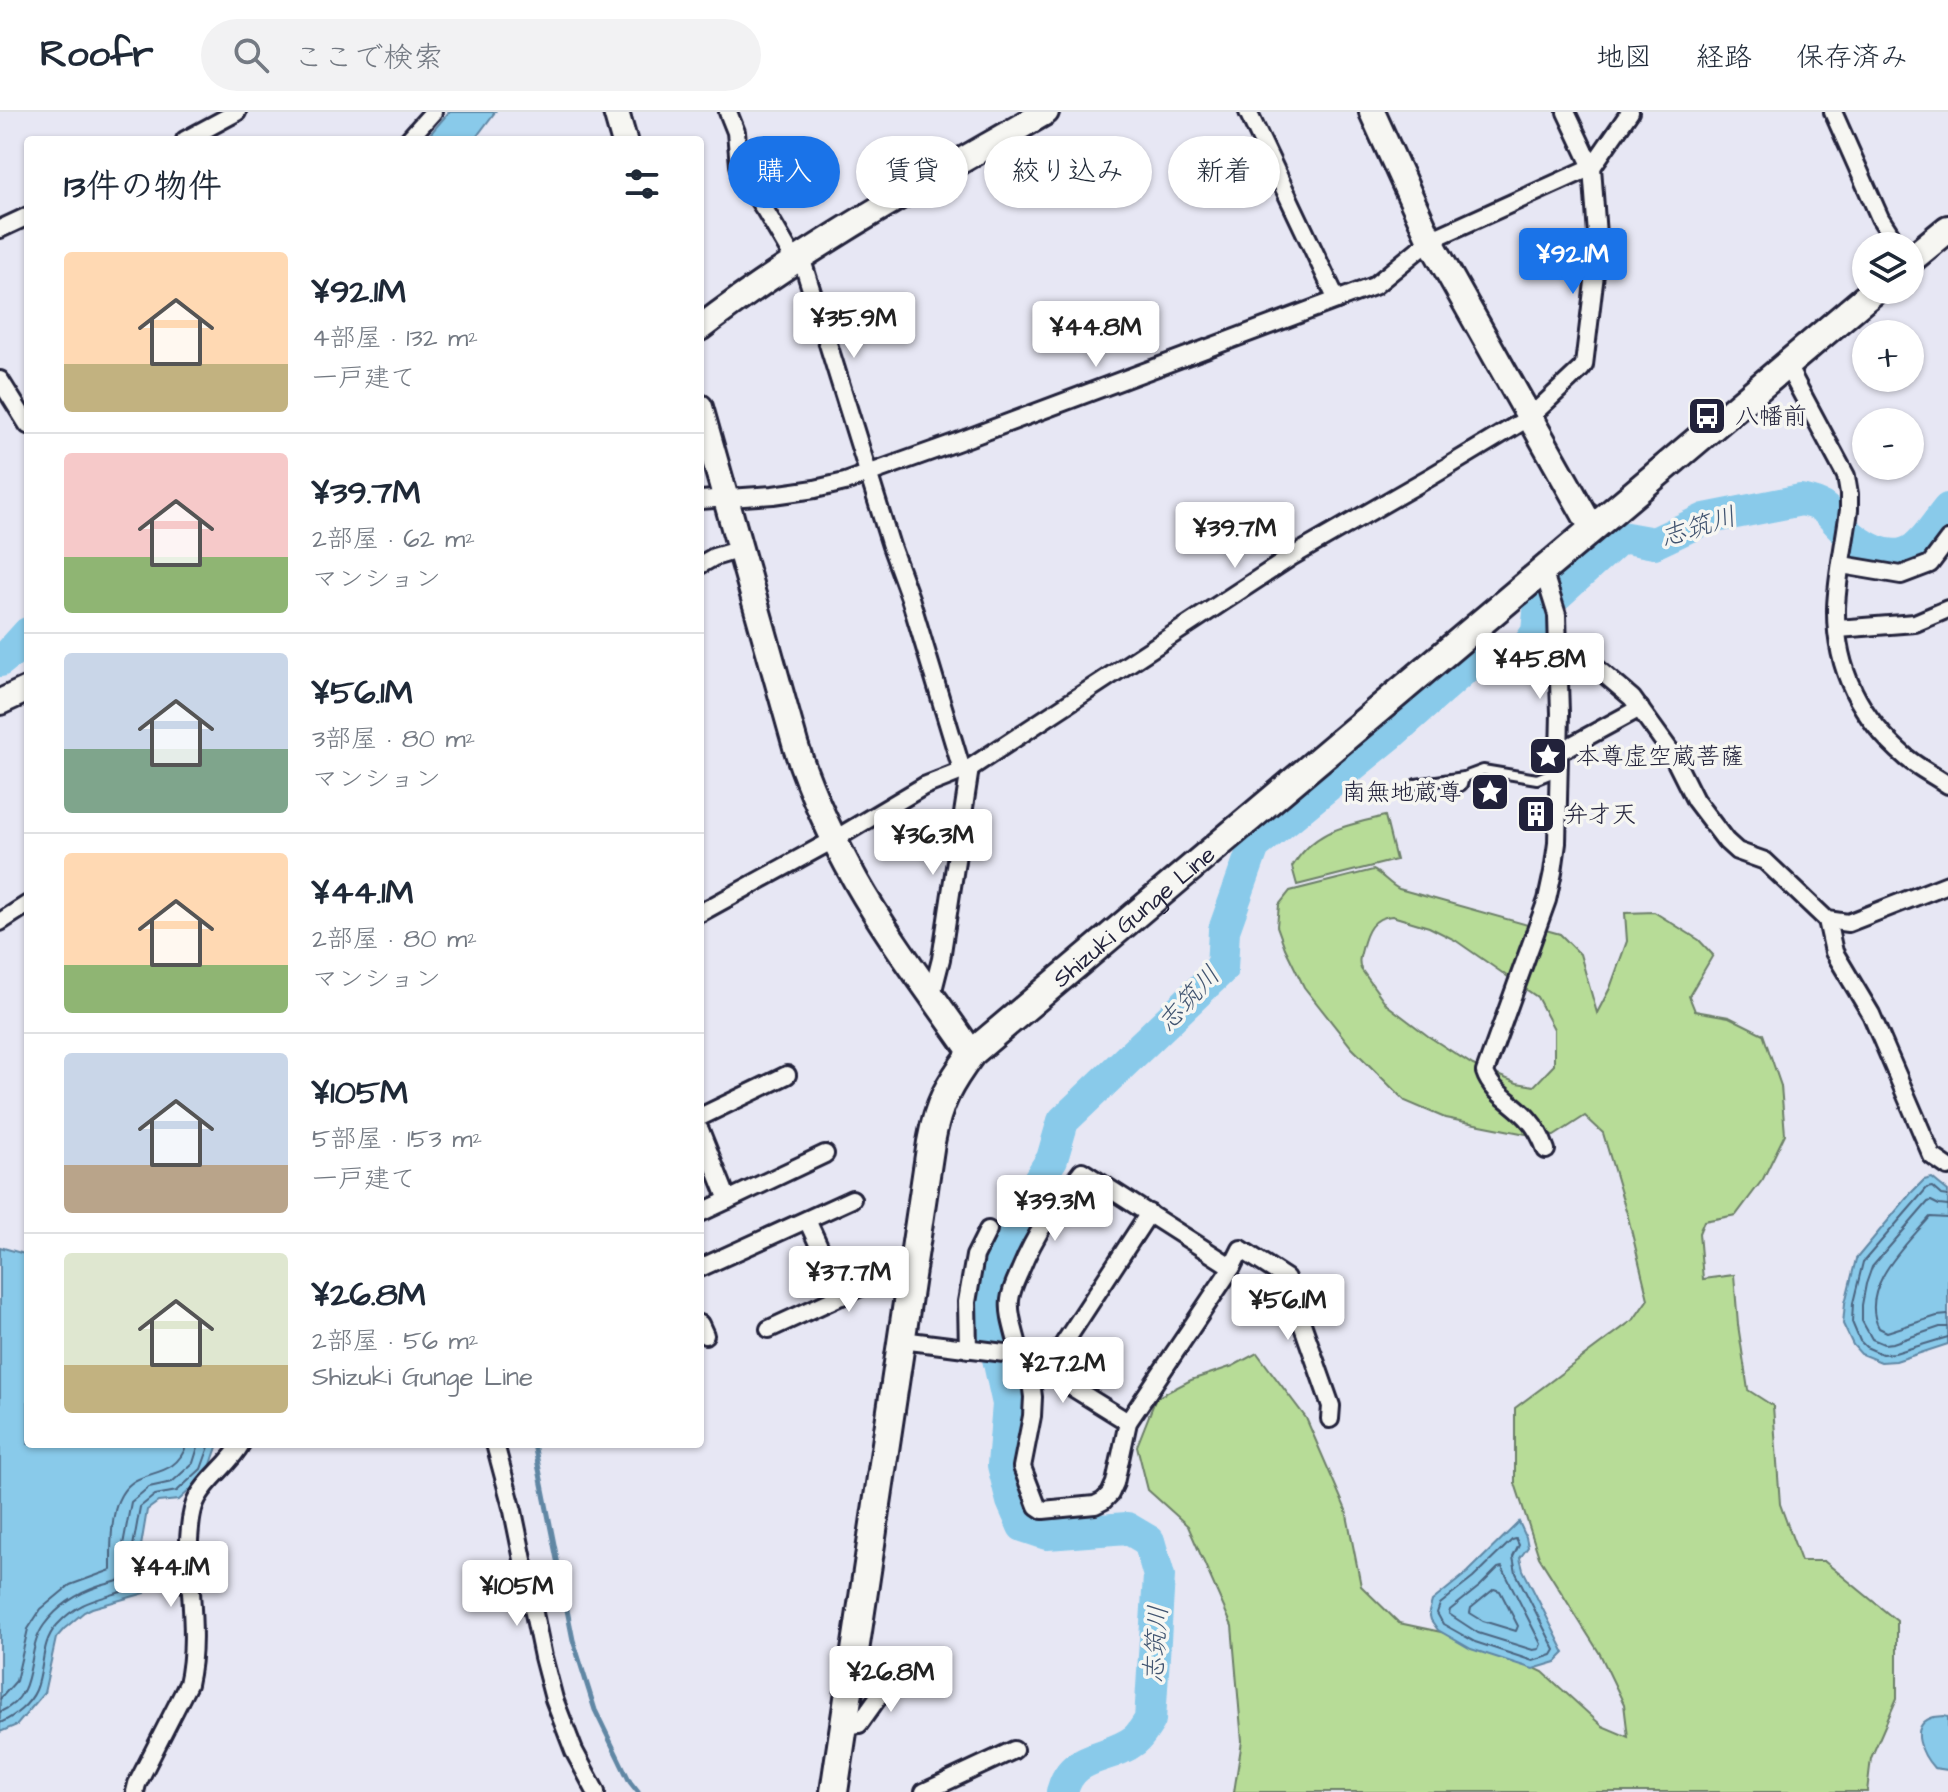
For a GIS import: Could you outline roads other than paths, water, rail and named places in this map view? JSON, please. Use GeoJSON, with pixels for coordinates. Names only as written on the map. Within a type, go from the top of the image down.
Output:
{"type":"FeatureCollection","features":[{"type":"Feature","properties":{"kind":"main road"},"geometry":{"type":"LineString","coordinates":[[1924,249],[1948,229]]}},
{"type":"Feature","properties":{"kind":"main road","name":"Shizuki Gunge Line"},"geometry":{"type":"LineString","coordinates":[[834,1792],[931,1142],[946,1091],[972,1053],[1546,577],[1592,528],[1858,304]]}},
{"type":"Feature","properties":{"kind":"street"},"geometry":{"type":"LineString","coordinates":[[192,136],[237,112]]}},
{"type":"Feature","properties":{"kind":"street"},"geometry":{"type":"LineString","coordinates":[[412,136],[433,112]]}},
{"type":"Feature","properties":{"kind":"street"},"geometry":{"type":"LineString","coordinates":[[616,112],[623,136]]}},
{"type":"Feature","properties":{"kind":"street"},"geometry":{"type":"LineString","coordinates":[[728,112],[736,132],[742,175],[798,259],[966,769],[941,959],[932,994]]}},
{"type":"Feature","properties":{"kind":"street"},"geometry":{"type":"LineString","coordinates":[[704,325],[798,259],[1046,112]]}},
{"type":"Feature","properties":{"kind":"street"},"geometry":{"type":"LineString","coordinates":[[1248,112],[1337,300]]}},
{"type":"Feature","properties":{"kind":"street"},"geometry":{"type":"LineString","coordinates":[[1372,112],[1430,240],[1592,528]]}},
{"type":"Feature","properties":{"kind":"street"},"geometry":{"type":"LineString","coordinates":[[704,911],[924,786],[966,769],[1291,557],[1530,417],[1584,365],[1598,249],[1592,167],[1566,112]]}},
{"type":"Feature","properties":{"kind":"street"},"geometry":{"type":"LineString","coordinates":[[704,500],[815,489],[869,474],[1374,286],[1430,240],[1592,167],[1630,112]]}},
{"type":"Feature","properties":{"kind":"street"},"geometry":{"type":"LineString","coordinates":[[1833,112],[1889,232]]}},
{"type":"Feature","properties":{"kind":"street"},"geometry":{"type":"LineString","coordinates":[[0,229],[24,218]]}},
{"type":"Feature","properties":{"kind":"street"},"geometry":{"type":"LineString","coordinates":[[1786,364],[1846,476],[1849,510],[1836,607],[1839,647],[1849,683],[1861,708],[1908,758],[1948,785]]}},
{"type":"Feature","properties":{"kind":"street"},"geometry":{"type":"LineString","coordinates":[[0,380],[24,419]]}},
{"type":"Feature","properties":{"kind":"street"},"geometry":{"type":"LineString","coordinates":[[704,421],[808,782],[856,881],[972,1053]]}},
{"type":"Feature","properties":{"kind":"street"},"geometry":{"type":"LineString","coordinates":[[1842,565],[1901,575],[1930,564],[1948,540]]}},
{"type":"Feature","properties":{"kind":"street"},"geometry":{"type":"LineString","coordinates":[[704,563],[741,549]]}},
{"type":"Feature","properties":{"kind":"street"},"geometry":{"type":"LineString","coordinates":[[1546,577],[1557,615],[1560,713],[1557,843],[1547,900],[1485,1072],[1501,1095],[1530,1120],[1546,1150]]}},
{"type":"Feature","properties":{"kind":"street"},"geometry":{"type":"LineString","coordinates":[[1838,629],[1915,623],[1948,609]]}},
{"type":"Feature","properties":{"kind":"street"},"geometry":{"type":"LineString","coordinates":[[1558,650],[1577,656],[1598,669],[1632,698],[1671,752],[1695,800],[1726,841],[1737,851],[1765,861],[1827,920],[1834,952],[1871,1014],[1932,1156],[1948,1167]]}},
{"type":"Feature","properties":{"kind":"street"},"geometry":{"type":"LineString","coordinates":[[0,702],[24,691]]}},
{"type":"Feature","properties":{"kind":"street"},"geometry":{"type":"LineString","coordinates":[[1559,752],[1640,708]]}},
{"type":"Feature","properties":{"kind":"street"},"geometry":{"type":"LineString","coordinates":[[1827,920],[1848,923],[1948,884]]}},
{"type":"Feature","properties":{"kind":"street"},"geometry":{"type":"LineString","coordinates":[[0,922],[24,907]]}},
{"type":"Feature","properties":{"kind":"street"},"geometry":{"type":"LineString","coordinates":[[704,1115],[787,1075]]}},
{"type":"Feature","properties":{"kind":"street"},"geometry":{"type":"LineString","coordinates":[[704,1140],[728,1200]]}},
{"type":"Feature","properties":{"kind":"street"},"geometry":{"type":"LineString","coordinates":[[704,1211],[825,1154]]}},
{"type":"Feature","properties":{"kind":"street"},"geometry":{"type":"LineString","coordinates":[[1232,1267],[1082,1171],[1030,1245],[1010,1296],[1019,1356],[1033,1397],[1022,1467],[1037,1506],[1043,1510],[1095,1505],[1110,1494],[1128,1422],[1232,1267],[1241,1249],[1286,1278],[1331,1406],[1330,1419]]}},
{"type":"Feature","properties":{"kind":"street"},"geometry":{"type":"LineString","coordinates":[[704,1266],[852,1199]]}},
{"type":"Feature","properties":{"kind":"street"},"geometry":{"type":"LineString","coordinates":[[1046,1371],[1149,1213]]}},
{"type":"Feature","properties":{"kind":"street"},"geometry":{"type":"LineString","coordinates":[[807,1220],[842,1296]]}},
{"type":"Feature","properties":{"kind":"street"},"geometry":{"type":"LineString","coordinates":[[975,1350],[967,1302],[975,1256],[988,1230]]}},
{"type":"Feature","properties":{"kind":"street"},"geometry":{"type":"LineString","coordinates":[[769,1329],[913,1263]]}},
{"type":"Feature","properties":{"kind":"street"},"geometry":{"type":"LineString","coordinates":[[902,1340],[1019,1356],[1128,1422]]}},
{"type":"Feature","properties":{"kind":"street"},"geometry":{"type":"LineString","coordinates":[[135,1792],[188,1684],[192,1668],[189,1559],[192,1514],[197,1498],[239,1448]]}},
{"type":"Feature","properties":{"kind":"street"},"geometry":{"type":"LineString","coordinates":[[496,1448],[554,1699],[574,1751],[596,1792]]}},
{"type":"Feature","properties":{"kind":"street"},"geometry":{"type":"LineString","coordinates":[[844,1726],[859,1724],[899,1668],[928,1658]]}},
{"type":"Feature","properties":{"kind":"street"},"geometry":{"type":"LineString","coordinates":[[924,1792],[1014,1750]]}},
{"type":"Feature","properties":{"kind":"lane"},"geometry":{"type":"LineString","coordinates":[[1416,784],[1464,777],[1488,769],[1537,779],[1558,771]]}},
{"type":"Feature","properties":{"kind":"lane"},"geometry":{"type":"LineString","coordinates":[[1451,791],[1462,785],[1464,777]]}},
{"type":"Feature","properties":{"kind":"water"},"geometry":{"type":"Polygon","coordinates":[[[449,112],[495,112],[477,136],[428,136],[449,112]]]}},
{"type":"Feature","properties":{"kind":"water"},"geometry":{"type":"Polygon","coordinates":[[[1546,796],[1546,818],[1539,823],[1530,822],[1525,815],[1528,801],[1546,796]]]}},
{"type":"Feature","properties":{"kind":"water"},"geometry":{"type":"Polygon","coordinates":[[[1932,1178],[1948,1191],[1948,1344],[1896,1361],[1881,1362],[1861,1354],[1843,1324],[1856,1259],[1911,1193],[1924,1180],[1932,1178]]]}},
{"type":"Feature","properties":{"kind":"water"},"geometry":{"type":"Polygon","coordinates":[[[0,1247],[24,1254],[24,1448],[217,1448],[208,1473],[179,1500],[158,1502],[147,1510],[140,1552],[145,1593],[92,1608],[64,1629],[56,1638],[44,1693],[17,1725],[0,1732],[0,1247]]]}},
{"type":"Feature","properties":{"kind":"water"},"geometry":{"type":"Polygon","coordinates":[[[1519,1522],[1528,1547],[1520,1558],[1523,1570],[1565,1653],[1556,1662],[1533,1669],[1471,1649],[1438,1630],[1429,1612],[1432,1601],[1468,1572],[1519,1522]]]}},
{"type":"Feature","properties":{"kind":"water"},"geometry":{"type":"Polygon","coordinates":[[[1948,1717],[1948,1770],[1934,1768],[1922,1749],[1919,1735],[1924,1722],[1948,1717]]]}},
{"type":"Feature","properties":{"kind":"waterway","name":"志筑川"},"geometry":{"type":"LineString","coordinates":[[1062,1792],[1074,1770],[1092,1759],[1125,1747],[1135,1740],[1150,1720],[1159,1576],[1149,1541],[1127,1528],[1047,1534],[1023,1526],[1012,1501],[1003,1465],[1008,1404],[985,1290],[1023,1205],[1052,1159],[1063,1121],[1222,969],[1224,930],[1254,846],[1391,734],[1469,665],[1498,662],[1529,644],[1537,632],[1539,611],[1621,537],[1654,543],[1705,519],[1801,500],[1825,509],[1849,534],[1867,546],[1896,555],[1920,544],[1948,509]]}},
{"type":"Feature","properties":{"kind":"waterway"},"geometry":{"type":"LineString","coordinates":[[0,661],[24,637]]}},
{"type":"Feature","properties":{"kind":"waterway"},"geometry":{"type":"LineString","coordinates":[[535,1448],[573,1640],[595,1710],[630,1782],[638,1792]]}},
{"type":"Feature","properties":{"kind":"place","name":"八幡前"},"geometry":{"type":"Point","coordinates":[1707,416]}},
{"type":"Feature","properties":{"kind":"place","name":"本尊虚空蔵菩薩"},"geometry":{"type":"Point","coordinates":[1548,756]}},
{"type":"Feature","properties":{"kind":"place","name":"南無地蔵尊"},"geometry":{"type":"Point","coordinates":[1490,792]}},
{"type":"Feature","properties":{"kind":"place","name":"弁才天"},"geometry":{"type":"Point","coordinates":[1536,814]}}]}
